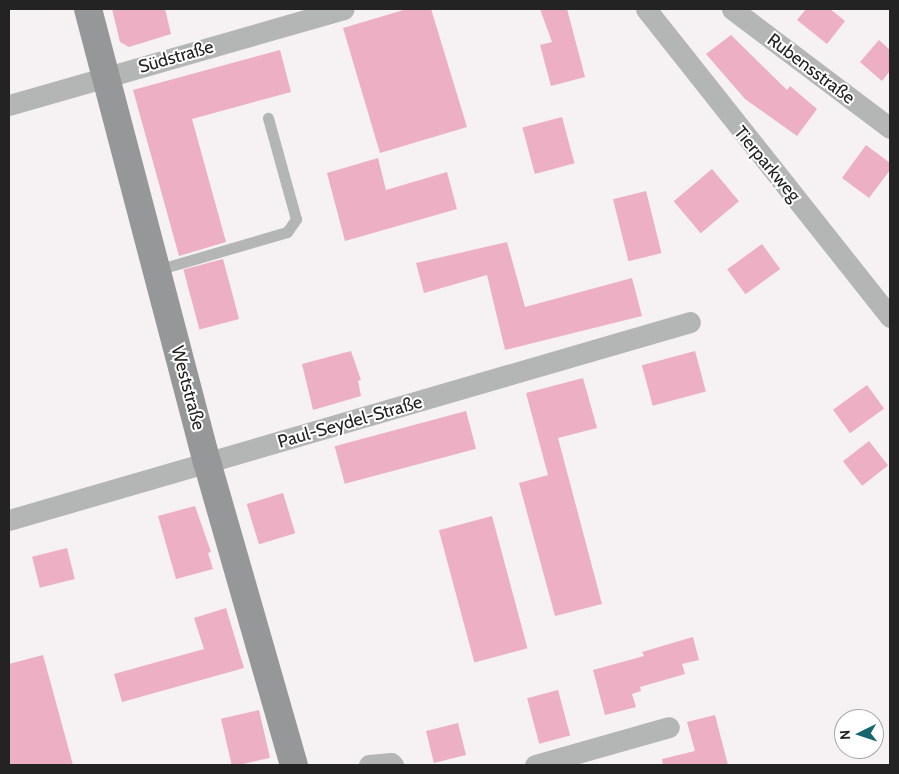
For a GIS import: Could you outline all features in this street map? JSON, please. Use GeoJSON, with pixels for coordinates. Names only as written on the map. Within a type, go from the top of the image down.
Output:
{"type":"FeatureCollection","features":[{"type":"Feature","properties":{"kind":"main road","name":"Weststraße"},"geometry":{"type":"LineString","coordinates":[[88,9],[207,462],[294,765]]}},
{"type":"Feature","properties":{"kind":"street","name":"Südstraße"},"geometry":{"type":"LineString","coordinates":[[9,105],[343,9]]}},
{"type":"Feature","properties":{"kind":"street","name":"Tierparkweg"},"geometry":{"type":"LineString","coordinates":[[646,9],[890,317]]}},
{"type":"Feature","properties":{"kind":"street","name":"Rubensstraße"},"geometry":{"type":"LineString","coordinates":[[732,9],[890,128]]}},
{"type":"Feature","properties":{"kind":"street","name":"Paul-Seydel-Straße"},"geometry":{"type":"LineString","coordinates":[[9,520],[690,322]]}},
{"type":"Feature","properties":{"kind":"street"},"geometry":{"type":"LineString","coordinates":[[536,765],[669,727]]}},
{"type":"Feature","properties":{"kind":"street"},"geometry":{"type":"LineString","coordinates":[[369,765],[390,763],[394,765]]}},
{"type":"Feature","properties":{"kind":"lane"},"geometry":{"type":"LineString","coordinates":[[157,270],[287,232],[296,219],[268,118]]}},
{"type":"Feature","properties":{"kind":"building"},"geometry":{"type":"Polygon","coordinates":[[[112,9],[165,9],[171,34],[129,47],[120,42],[112,9]]]}},
{"type":"Feature","properties":{"kind":"building"},"geometry":{"type":"Polygon","coordinates":[[[407,9],[431,9],[467,127],[380,153],[343,28],[407,9]]]}},
{"type":"Feature","properties":{"kind":"building"},"geometry":{"type":"Polygon","coordinates":[[[540,9],[567,9],[585,77],[551,86],[540,45],[552,42],[540,9]]]}},
{"type":"Feature","properties":{"kind":"building"},"geometry":{"type":"Polygon","coordinates":[[[806,9],[830,9],[845,21],[827,44],[797,20],[806,9]]]}},
{"type":"Feature","properties":{"kind":"building"},"geometry":{"type":"Polygon","coordinates":[[[731,35],[787,90],[790,86],[817,109],[797,136],[745,99],[706,54],[731,35]]]}},
{"type":"Feature","properties":{"kind":"building"},"geometry":{"type":"Polygon","coordinates":[[[879,40],[890,50],[890,71],[882,81],[860,62],[879,40]]]}},
{"type":"Feature","properties":{"kind":"building"},"geometry":{"type":"Polygon","coordinates":[[[280,50],[291,92],[192,119],[226,242],[179,256],[133,90],[280,50]]]}},
{"type":"Feature","properties":{"kind":"building"},"geometry":{"type":"Polygon","coordinates":[[[562,117],[574,163],[535,174],[522,128],[562,117]]]}},
{"type":"Feature","properties":{"kind":"building"},"geometry":{"type":"Polygon","coordinates":[[[866,145],[890,163],[890,170],[869,198],[842,178],[866,145]]]}},
{"type":"Feature","properties":{"kind":"building"},"geometry":{"type":"Polygon","coordinates":[[[378,158],[386,190],[447,172],[457,209],[345,241],[327,173],[378,158]]]}},
{"type":"Feature","properties":{"kind":"building"},"geometry":{"type":"Polygon","coordinates":[[[712,169],[739,201],[701,233],[674,201],[712,169]]]}},
{"type":"Feature","properties":{"kind":"building"},"geometry":{"type":"Polygon","coordinates":[[[646,191],[661,253],[628,261],[613,199],[646,191]]]}},
{"type":"Feature","properties":{"kind":"building"},"geometry":{"type":"Polygon","coordinates":[[[507,242],[525,307],[632,278],[642,316],[505,350],[487,275],[424,293],[416,263],[507,242]]]}},
{"type":"Feature","properties":{"kind":"building"},"geometry":{"type":"Polygon","coordinates":[[[762,244],[780,269],[745,294],[727,269],[762,244]]]}},
{"type":"Feature","properties":{"kind":"building"},"geometry":{"type":"Polygon","coordinates":[[[223,259],[239,319],[199,329],[183,270],[223,259]]]}},
{"type":"Feature","properties":{"kind":"building"},"geometry":{"type":"Polygon","coordinates":[[[351,351],[361,380],[358,381],[361,396],[313,410],[302,364],[351,351]]]}},
{"type":"Feature","properties":{"kind":"building"},"geometry":{"type":"Polygon","coordinates":[[[695,351],[706,392],[653,406],[642,365],[695,351]]]}},
{"type":"Feature","properties":{"kind":"building"},"geometry":{"type":"Polygon","coordinates":[[[583,378],[597,428],[558,438],[602,604],[555,616],[519,483],[548,475],[526,393],[583,378]]]}},
{"type":"Feature","properties":{"kind":"building"},"geometry":{"type":"Polygon","coordinates":[[[867,385],[884,408],[850,433],[833,410],[867,385]]]}},
{"type":"Feature","properties":{"kind":"building"},"geometry":{"type":"Polygon","coordinates":[[[466,411],[476,449],[345,484],[335,446],[466,411]]]}},
{"type":"Feature","properties":{"kind":"building"},"geometry":{"type":"Polygon","coordinates":[[[869,441],[888,465],[862,486],[843,461],[869,441]]]}},
{"type":"Feature","properties":{"kind":"building"},"geometry":{"type":"Polygon","coordinates":[[[283,493],[295,533],[259,544],[247,504],[283,493]]]}},
{"type":"Feature","properties":{"kind":"building"},"geometry":{"type":"Polygon","coordinates":[[[195,506],[211,552],[208,553],[213,569],[176,579],[158,516],[195,506]]]}},
{"type":"Feature","properties":{"kind":"building"},"geometry":{"type":"Polygon","coordinates":[[[492,516],[527,648],[474,663],[439,530],[492,516]]]}},
{"type":"Feature","properties":{"kind":"building"},"geometry":{"type":"Polygon","coordinates":[[[67,548],[75,579],[40,588],[32,557],[67,548]]]}},
{"type":"Feature","properties":{"kind":"building"},"geometry":{"type":"Polygon","coordinates":[[[226,608],[244,668],[122,702],[114,674],[204,649],[194,618],[226,608]]]}},
{"type":"Feature","properties":{"kind":"building"},"geometry":{"type":"Polygon","coordinates":[[[693,637],[699,660],[682,664],[685,674],[640,687],[641,691],[632,694],[636,707],[605,715],[593,670],[644,656],[642,652],[693,637]]]}},
{"type":"Feature","properties":{"kind":"building"},"geometry":{"type":"Polygon","coordinates":[[[43,655],[73,765],[9,765],[9,664],[43,655]]]}},
{"type":"Feature","properties":{"kind":"building"},"geometry":{"type":"Polygon","coordinates":[[[558,690],[570,735],[539,744],[527,698],[558,690]]]}},
{"type":"Feature","properties":{"kind":"building"},"geometry":{"type":"Polygon","coordinates":[[[259,710],[270,758],[232,765],[221,719],[259,710]]]}},
{"type":"Feature","properties":{"kind":"building"},"geometry":{"type":"Polygon","coordinates":[[[715,715],[728,765],[663,765],[662,759],[695,751],[687,722],[715,715]]]}},
{"type":"Feature","properties":{"kind":"building"},"geometry":{"type":"Polygon","coordinates":[[[458,723],[466,755],[434,763],[426,731],[458,723]]]}}]}
